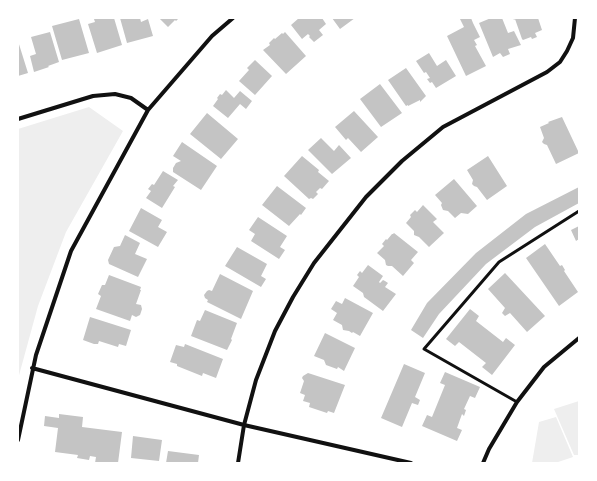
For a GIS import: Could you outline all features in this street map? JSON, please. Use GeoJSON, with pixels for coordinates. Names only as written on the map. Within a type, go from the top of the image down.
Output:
{"type":"FeatureCollection","features":[{"type":"Feature","properties":{"kind":"street"},"geometry":{"type":"LineString","coordinates":[[18,440],[32,368],[71,251],[148,110],[212,36],[233,18]]}},
{"type":"Feature","properties":{"kind":"street"},"geometry":{"type":"LineString","coordinates":[[238,463],[244,424],[256,380],[269,345],[293,297],[314,263],[366,197],[402,161],[443,127],[547,72],[560,62],[567,52],[573,38],[575,18]]}},
{"type":"Feature","properties":{"kind":"street"},"geometry":{"type":"LineString","coordinates":[[18,119],[93,96],[115,94],[131,98],[148,110]]}},
{"type":"Feature","properties":{"kind":"street"},"geometry":{"type":"LineString","coordinates":[[483,463],[489,449],[517,402],[544,367],[579,338]]}},
{"type":"Feature","properties":{"kind":"street"},"geometry":{"type":"LineString","coordinates":[[32,368],[244,424],[411,463]]}},
{"type":"Feature","properties":{"kind":"lane"},"geometry":{"type":"LineString","coordinates":[[517,402],[424,349],[499,262],[579,211]]}},
{"type":"Feature","properties":{"kind":"shaded area"},"geometry":{"type":"Polygon","coordinates":[[[89,107],[123,131],[66,232],[38,306],[18,379],[18,129],[89,107]]]}},
{"type":"Feature","properties":{"kind":"shaded area"},"geometry":{"type":"Polygon","coordinates":[[[579,401],[579,455],[574,455],[554,409],[579,401]]]}},
{"type":"Feature","properties":{"kind":"shaded area"},"geometry":{"type":"Polygon","coordinates":[[[556,417],[573,457],[555,463],[532,463],[539,422],[556,417]]]}},
{"type":"Feature","properties":{"kind":"building"},"geometry":{"type":"Polygon","coordinates":[[[114,18],[122,45],[97,53],[88,24],[95,22],[94,19],[114,18]]]}},
{"type":"Feature","properties":{"kind":"building"},"geometry":{"type":"Polygon","coordinates":[[[120,18],[140,18],[141,22],[148,19],[153,36],[127,43],[120,18]]]}},
{"type":"Feature","properties":{"kind":"building"},"geometry":{"type":"Polygon","coordinates":[[[159,18],[179,18],[168,27],[159,18]]]}},
{"type":"Feature","properties":{"kind":"building"},"geometry":{"type":"Polygon","coordinates":[[[299,18],[322,18],[326,24],[319,30],[323,35],[314,42],[308,34],[302,39],[291,25],[299,18]]]}},
{"type":"Feature","properties":{"kind":"building"},"geometry":{"type":"Polygon","coordinates":[[[332,18],[355,18],[340,29],[332,18]]]}},
{"type":"Feature","properties":{"kind":"building"},"geometry":{"type":"Polygon","coordinates":[[[471,18],[480,37],[474,40],[477,45],[475,46],[486,66],[466,76],[447,36],[464,27],[460,19],[471,18]]]}},
{"type":"Feature","properties":{"kind":"building"},"geometry":{"type":"Polygon","coordinates":[[[491,18],[502,18],[508,33],[514,31],[521,45],[508,49],[510,54],[503,57],[500,53],[493,57],[479,23],[491,18]]]}},
{"type":"Feature","properties":{"kind":"building"},"geometry":{"type":"Polygon","coordinates":[[[513,18],[538,18],[542,30],[535,33],[537,37],[532,39],[531,37],[523,40],[515,19],[514,20],[513,18]]]}},
{"type":"Feature","properties":{"kind":"building"},"geometry":{"type":"Polygon","coordinates":[[[79,19],[89,53],[62,60],[52,26],[79,19]]]}},
{"type":"Feature","properties":{"kind":"building"},"geometry":{"type":"Polygon","coordinates":[[[50,32],[59,62],[34,72],[30,56],[36,54],[31,37],[50,32]]]}},
{"type":"Feature","properties":{"kind":"building"},"geometry":{"type":"Polygon","coordinates":[[[285,32],[306,56],[286,74],[263,50],[270,45],[269,43],[274,38],[275,39],[285,32]]]}},
{"type":"Feature","properties":{"kind":"building"},"geometry":{"type":"Polygon","coordinates":[[[18,41],[28,73],[18,76],[18,41]]]}},
{"type":"Feature","properties":{"kind":"building"},"geometry":{"type":"Polygon","coordinates":[[[429,53],[437,66],[446,60],[456,76],[436,88],[432,82],[430,83],[427,79],[430,78],[426,72],[424,73],[416,61],[429,53]]]}},
{"type":"Feature","properties":{"kind":"building"},"geometry":{"type":"Polygon","coordinates":[[[255,60],[272,76],[255,95],[239,81],[249,70],[247,68],[255,60]]]}},
{"type":"Feature","properties":{"kind":"building"},"geometry":{"type":"Polygon","coordinates":[[[406,68],[426,96],[420,102],[420,100],[408,106],[406,106],[388,80],[406,68]]]}},
{"type":"Feature","properties":{"kind":"building"},"geometry":{"type":"Polygon","coordinates":[[[380,84],[402,113],[381,127],[360,99],[380,84]]]}},
{"type":"Feature","properties":{"kind":"building"},"geometry":{"type":"Polygon","coordinates":[[[226,90],[234,98],[240,91],[252,101],[246,109],[240,104],[228,118],[213,106],[220,94],[222,95],[226,90]]]}},
{"type":"Feature","properties":{"kind":"building"},"geometry":{"type":"Polygon","coordinates":[[[354,111],[378,137],[361,152],[348,138],[346,140],[335,127],[354,111]]]}},
{"type":"Feature","properties":{"kind":"building"},"geometry":{"type":"Polygon","coordinates":[[[207,113],[238,139],[221,159],[190,134],[207,113]]]}},
{"type":"Feature","properties":{"kind":"building"},"geometry":{"type":"Polygon","coordinates":[[[562,117],[579,153],[556,164],[547,145],[542,142],[544,138],[540,127],[549,123],[548,122],[562,117]]]}},
{"type":"Feature","properties":{"kind":"building"},"geometry":{"type":"Polygon","coordinates":[[[321,138],[334,151],[339,145],[351,158],[332,174],[308,150],[321,138]]]}},
{"type":"Feature","properties":{"kind":"building"},"geometry":{"type":"Polygon","coordinates":[[[182,142],[217,166],[201,190],[173,172],[173,168],[176,163],[181,161],[173,156],[182,142]]]}},
{"type":"Feature","properties":{"kind":"building"},"geometry":{"type":"Polygon","coordinates":[[[302,156],[319,170],[318,172],[329,181],[322,189],[320,188],[316,192],[318,194],[313,199],[309,199],[284,176],[302,156]]]}},
{"type":"Feature","properties":{"kind":"building"},"geometry":{"type":"Polygon","coordinates":[[[488,156],[507,186],[487,200],[477,187],[472,184],[473,180],[467,170],[488,156]]]}},
{"type":"Feature","properties":{"kind":"building"},"geometry":{"type":"Polygon","coordinates":[[[163,171],[178,180],[173,186],[175,187],[162,208],[146,198],[151,191],[148,189],[152,184],[154,185],[163,171]]]}},
{"type":"Feature","properties":{"kind":"building"},"geometry":{"type":"Polygon","coordinates":[[[454,179],[477,206],[468,214],[461,213],[455,218],[448,211],[443,210],[441,205],[442,203],[435,195],[454,179]]]}},
{"type":"Feature","properties":{"kind":"building"},"geometry":{"type":"Polygon","coordinates":[[[277,186],[306,208],[289,226],[262,205],[277,186]]]}},
{"type":"Feature","properties":{"kind":"building"},"geometry":{"type":"Polygon","coordinates":[[[579,187],[579,203],[535,227],[486,264],[439,314],[423,338],[411,330],[427,303],[476,253],[526,214],[579,187]]]}},
{"type":"Feature","properties":{"kind":"building"},"geometry":{"type":"Polygon","coordinates":[[[423,205],[437,219],[433,222],[444,233],[429,247],[419,237],[414,235],[414,231],[406,223],[411,217],[410,215],[415,210],[417,212],[423,205]]]}},
{"type":"Feature","properties":{"kind":"building"},"geometry":{"type":"Polygon","coordinates":[[[141,208],[162,220],[158,227],[167,232],[158,247],[129,231],[141,208]]]}},
{"type":"Feature","properties":{"kind":"building"},"geometry":{"type":"Polygon","coordinates":[[[258,217],[287,236],[280,247],[285,250],[279,259],[251,241],[255,234],[249,230],[258,217]]]}},
{"type":"Feature","properties":{"kind":"building"},"geometry":{"type":"Polygon","coordinates":[[[579,226],[579,239],[576,241],[571,230],[579,226]]]}},
{"type":"Feature","properties":{"kind":"building"},"geometry":{"type":"Polygon","coordinates":[[[394,233],[418,252],[411,260],[414,263],[403,276],[392,266],[386,265],[385,260],[377,253],[384,246],[382,244],[386,239],[387,240],[394,233]]]}},
{"type":"Feature","properties":{"kind":"building"},"geometry":{"type":"Polygon","coordinates":[[[125,235],[140,243],[135,254],[147,259],[138,277],[109,264],[108,260],[114,247],[120,246],[125,235]]]}},
{"type":"Feature","properties":{"kind":"building"},"geometry":{"type":"Polygon","coordinates":[[[545,244],[560,266],[562,265],[565,270],[564,271],[578,292],[559,306],[526,258],[545,244]]]}},
{"type":"Feature","properties":{"kind":"building"},"geometry":{"type":"Polygon","coordinates":[[[237,247],[267,264],[261,276],[266,279],[261,287],[225,266],[237,247]]]}},
{"type":"Feature","properties":{"kind":"building"},"geometry":{"type":"Polygon","coordinates":[[[368,265],[383,276],[379,282],[380,283],[383,280],[388,283],[385,287],[396,294],[383,311],[364,297],[363,293],[353,286],[359,277],[357,275],[360,271],[362,273],[368,265]]]}},
{"type":"Feature","properties":{"kind":"building"},"geometry":{"type":"Polygon","coordinates":[[[505,273],[545,316],[527,332],[510,313],[505,316],[502,313],[505,308],[488,289],[505,273]]]}},
{"type":"Feature","properties":{"kind":"building"},"geometry":{"type":"Polygon","coordinates":[[[220,274],[253,291],[241,319],[207,302],[208,300],[205,298],[204,295],[209,290],[212,291],[220,274]]]}},
{"type":"Feature","properties":{"kind":"building"},"geometry":{"type":"Polygon","coordinates":[[[109,275],[141,287],[136,304],[141,305],[142,309],[140,315],[136,317],[132,315],[130,321],[96,309],[101,296],[98,294],[102,285],[105,285],[109,275]]]}},
{"type":"Feature","properties":{"kind":"building"},"geometry":{"type":"Polygon","coordinates":[[[345,298],[373,313],[360,336],[353,332],[343,330],[342,325],[333,320],[337,313],[331,309],[336,301],[342,304],[345,298]]]}},
{"type":"Feature","properties":{"kind":"building"},"geometry":{"type":"Polygon","coordinates":[[[470,309],[479,316],[476,321],[503,342],[506,338],[515,345],[492,375],[482,367],[486,363],[459,342],[455,346],[446,339],[470,309]]]}},
{"type":"Feature","properties":{"kind":"building"},"geometry":{"type":"Polygon","coordinates":[[[205,310],[237,323],[231,339],[232,340],[227,350],[191,336],[197,320],[200,321],[205,310]]]}},
{"type":"Feature","properties":{"kind":"building"},"geometry":{"type":"Polygon","coordinates":[[[90,317],[131,330],[126,346],[119,344],[118,347],[99,341],[98,344],[94,344],[83,340],[90,317]]]}},
{"type":"Feature","properties":{"kind":"building"},"geometry":{"type":"Polygon","coordinates":[[[325,333],[355,348],[344,371],[338,367],[337,369],[326,365],[324,360],[314,356],[325,333]]]}},
{"type":"Feature","properties":{"kind":"building"},"geometry":{"type":"Polygon","coordinates":[[[185,344],[223,359],[216,378],[203,373],[202,376],[170,362],[176,345],[184,347],[185,344]]]}},
{"type":"Feature","properties":{"kind":"building"},"geometry":{"type":"Polygon","coordinates":[[[404,364],[425,373],[415,397],[420,400],[418,405],[412,403],[402,427],[381,418],[404,364]]]}},
{"type":"Feature","properties":{"kind":"building"},"geometry":{"type":"Polygon","coordinates":[[[445,372],[480,387],[475,398],[470,396],[464,409],[466,410],[464,416],[462,414],[457,428],[462,430],[457,441],[422,426],[427,415],[432,417],[445,385],[440,383],[445,372]]]}},
{"type":"Feature","properties":{"kind":"building"},"geometry":{"type":"Polygon","coordinates":[[[308,373],[345,385],[334,413],[328,411],[327,413],[309,407],[310,403],[303,401],[305,395],[300,393],[304,381],[302,378],[308,373]]]}},
{"type":"Feature","properties":{"kind":"building"},"geometry":{"type":"Polygon","coordinates":[[[59,414],[83,417],[82,427],[122,432],[118,463],[95,463],[96,457],[90,456],[89,460],[77,458],[78,455],[55,452],[58,428],[44,426],[45,416],[59,418],[59,414]]]}},
{"type":"Feature","properties":{"kind":"building"},"geometry":{"type":"Polygon","coordinates":[[[133,436],[162,440],[159,461],[131,458],[133,436]]]}},
{"type":"Feature","properties":{"kind":"building"},"geometry":{"type":"Polygon","coordinates":[[[168,451],[199,455],[198,463],[166,463],[168,451]]]}}]}
